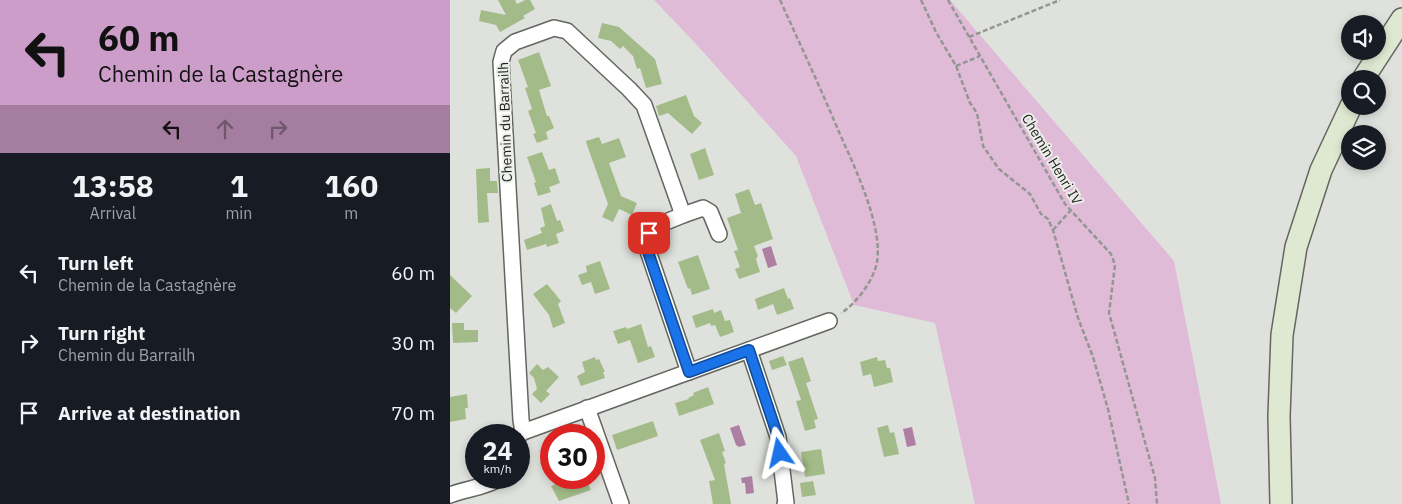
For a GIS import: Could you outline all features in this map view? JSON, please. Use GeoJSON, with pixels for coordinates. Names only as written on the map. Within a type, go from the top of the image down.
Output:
{"type":"FeatureCollection","features":[{"type":"Feature","properties":{"kind":"main road"},"geometry":{"type":"LineString","coordinates":[[1370,70],[1402,19]]}},
{"type":"Feature","properties":{"kind":"main road"},"geometry":{"type":"LineString","coordinates":[[1281,502],[1279,416],[1282,335],[1296,247],[1321,170],[1346,115]]}},
{"type":"Feature","properties":{"kind":"street","name":"Chemin du Barrailh"},"geometry":{"type":"LineString","coordinates":[[521,424],[501,62],[504,51],[515,42],[554,28],[567,31],[644,105],[683,215]]}},
{"type":"Feature","properties":{"kind":"street"},"geometry":{"type":"LineString","coordinates":[[689,372],[646,246],[649,233],[656,226],[703,208],[710,212],[719,234]]}},
{"type":"Feature","properties":{"kind":"street"},"geometry":{"type":"LineString","coordinates":[[530,430],[829,321]]}},
{"type":"Feature","properties":{"kind":"street"},"geometry":{"type":"LineString","coordinates":[[749,350],[778,437],[785,504]]}},
{"type":"Feature","properties":{"kind":"street"},"geometry":{"type":"LineString","coordinates":[[587,408],[621,504]]}},
{"type":"Feature","properties":{"kind":"street"},"geometry":{"type":"LineString","coordinates":[[450,495],[467,489]]}},
{"type":"Feature","properties":{"kind":"path"},"geometry":{"type":"LineString","coordinates":[[780,0],[811,66],[856,171],[876,228],[877,261],[870,282],[845,311],[829,321]]}},
{"type":"Feature","properties":{"kind":"path"},"geometry":{"type":"LineString","coordinates":[[921,0],[936,32],[956,66],[970,104],[977,113],[983,146],[999,169],[1030,194],[1041,214],[1048,219],[1053,230],[1078,318],[1093,357],[1108,409],[1129,504]]}},
{"type":"Feature","properties":{"kind":"path","name":"Chemin Henri IV"},"geometry":{"type":"LineString","coordinates":[[948,0],[1065,204],[1111,254],[1115,265],[1109,314],[1155,478],[1157,504]]}},
{"type":"Feature","properties":{"kind":"path"},"geometry":{"type":"LineString","coordinates":[[969,37],[1060,0]]}},
{"type":"Feature","properties":{"kind":"path"},"geometry":{"type":"LineString","coordinates":[[956,66],[980,56]]}},
{"type":"Feature","properties":{"kind":"path"},"geometry":{"type":"LineString","coordinates":[[1053,230],[1071,210]]}},
{"type":"Feature","properties":{"kind":"shaded area"},"geometry":{"type":"Polygon","coordinates":[[[654,0],[950,0],[1174,261],[1221,504],[975,504],[935,323],[854,305],[796,156],[654,0]]]}},
{"type":"Feature","properties":{"kind":"shaded area"},"geometry":{"type":"Polygon","coordinates":[[[771,246],[777,265],[768,268],[762,249],[771,246]]]}},
{"type":"Feature","properties":{"kind":"shaded area"},"geometry":{"type":"Polygon","coordinates":[[[739,425],[746,445],[739,447],[736,445],[730,428],[739,425]]]}},
{"type":"Feature","properties":{"kind":"shaded area"},"geometry":{"type":"Polygon","coordinates":[[[912,427],[916,445],[907,447],[903,429],[912,427]]]}},
{"type":"Feature","properties":{"kind":"shaded area"},"geometry":{"type":"Polygon","coordinates":[[[752,476],[754,493],[746,494],[745,483],[742,483],[741,478],[752,476]]]}},
{"type":"Feature","properties":{"kind":"building"},"geometry":{"type":"Polygon","coordinates":[[[498,0],[515,0],[517,4],[530,0],[535,9],[523,16],[525,18],[500,32],[496,25],[479,21],[481,10],[506,15],[498,0]]]}},
{"type":"Feature","properties":{"kind":"building"},"geometry":{"type":"Polygon","coordinates":[[[602,23],[619,27],[655,59],[662,84],[646,88],[640,68],[637,69],[633,56],[623,46],[620,49],[611,41],[598,38],[602,23]]]}},
{"type":"Feature","properties":{"kind":"building"},"geometry":{"type":"Polygon","coordinates":[[[539,52],[551,86],[539,90],[547,116],[549,116],[554,128],[546,132],[548,139],[537,143],[533,134],[536,133],[528,111],[532,109],[525,88],[528,87],[518,60],[539,52]]]}},
{"type":"Feature","properties":{"kind":"building"},"geometry":{"type":"Polygon","coordinates":[[[686,95],[694,116],[702,123],[692,134],[668,113],[659,116],[656,106],[686,95]]]}},
{"type":"Feature","properties":{"kind":"building"},"geometry":{"type":"Polygon","coordinates":[[[599,137],[602,144],[619,138],[626,157],[609,163],[621,196],[637,203],[632,215],[619,209],[613,222],[602,217],[608,204],[586,141],[599,137]]]}},
{"type":"Feature","properties":{"kind":"building"},"geometry":{"type":"Polygon","coordinates":[[[705,148],[714,175],[699,180],[690,154],[705,148]]]}},
{"type":"Feature","properties":{"kind":"building"},"geometry":{"type":"Polygon","coordinates":[[[542,152],[549,170],[555,168],[560,183],[549,187],[551,192],[538,196],[534,183],[536,182],[527,157],[542,152]]]}},
{"type":"Feature","properties":{"kind":"building"},"geometry":{"type":"Polygon","coordinates":[[[490,168],[490,181],[497,181],[498,193],[487,193],[489,222],[478,223],[476,169],[490,168]]]}},
{"type":"Feature","properties":{"kind":"building"},"geometry":{"type":"Polygon","coordinates":[[[749,189],[755,205],[761,203],[773,239],[754,246],[758,256],[756,259],[760,272],[739,279],[735,269],[740,267],[734,251],[738,250],[727,218],[741,213],[735,194],[749,189]]]}},
{"type":"Feature","properties":{"kind":"building"},"geometry":{"type":"Polygon","coordinates":[[[551,204],[557,221],[560,220],[564,231],[556,234],[559,243],[547,247],[546,244],[527,250],[524,240],[542,233],[540,228],[545,226],[541,208],[551,204]]]}},
{"type":"Feature","properties":{"kind":"building"},"geometry":{"type":"Polygon","coordinates":[[[698,255],[710,289],[692,295],[678,262],[698,255]]]}},
{"type":"Feature","properties":{"kind":"building"},"geometry":{"type":"Polygon","coordinates":[[[600,261],[610,289],[595,294],[591,282],[582,285],[578,275],[587,272],[586,266],[600,261]]]}},
{"type":"Feature","properties":{"kind":"building"},"geometry":{"type":"Polygon","coordinates":[[[450,275],[472,296],[456,313],[450,308],[450,275]]]}},
{"type":"Feature","properties":{"kind":"building"},"geometry":{"type":"Polygon","coordinates":[[[547,284],[561,301],[558,304],[565,323],[553,328],[549,315],[533,294],[547,284]]]}},
{"type":"Feature","properties":{"kind":"building"},"geometry":{"type":"Polygon","coordinates":[[[784,288],[794,309],[777,315],[773,304],[758,310],[755,299],[784,288]]]}},
{"type":"Feature","properties":{"kind":"building"},"geometry":{"type":"Polygon","coordinates":[[[713,309],[714,313],[721,310],[725,321],[730,320],[734,332],[720,337],[715,325],[711,326],[710,323],[696,328],[692,316],[713,309]]]}},
{"type":"Feature","properties":{"kind":"building"},"geometry":{"type":"Polygon","coordinates":[[[452,323],[464,323],[464,330],[478,330],[478,342],[453,343],[452,323]]]}},
{"type":"Feature","properties":{"kind":"building"},"geometry":{"type":"Polygon","coordinates":[[[641,324],[648,347],[651,346],[655,357],[638,363],[630,340],[618,344],[613,331],[641,324]]]}},
{"type":"Feature","properties":{"kind":"building"},"geometry":{"type":"Polygon","coordinates":[[[783,356],[787,365],[772,370],[769,361],[783,356]]]}},
{"type":"Feature","properties":{"kind":"building"},"geometry":{"type":"Polygon","coordinates":[[[595,357],[596,360],[599,359],[605,372],[603,372],[605,378],[581,386],[577,376],[585,372],[582,362],[595,357]]]}},
{"type":"Feature","properties":{"kind":"building"},"geometry":{"type":"Polygon","coordinates":[[[803,357],[811,381],[806,383],[818,419],[814,420],[816,428],[805,431],[796,401],[801,400],[788,362],[803,357]]]}},
{"type":"Feature","properties":{"kind":"building"},"geometry":{"type":"Polygon","coordinates":[[[877,357],[878,361],[885,360],[887,368],[890,368],[893,382],[874,387],[871,374],[863,376],[860,362],[877,357]]]}},
{"type":"Feature","properties":{"kind":"building"},"geometry":{"type":"Polygon","coordinates":[[[537,364],[543,370],[548,367],[559,377],[546,391],[550,394],[541,403],[532,394],[537,389],[534,378],[529,373],[537,364]]]}},
{"type":"Feature","properties":{"kind":"building"},"geometry":{"type":"Polygon","coordinates":[[[708,387],[714,404],[679,416],[675,403],[689,399],[694,395],[693,393],[708,387]]]}},
{"type":"Feature","properties":{"kind":"building"},"geometry":{"type":"Polygon","coordinates":[[[467,394],[468,408],[465,408],[466,419],[450,422],[450,397],[467,394]]]}},
{"type":"Feature","properties":{"kind":"building"},"geometry":{"type":"Polygon","coordinates":[[[653,421],[658,436],[617,450],[612,435],[653,421]]]}},
{"type":"Feature","properties":{"kind":"building"},"geometry":{"type":"Polygon","coordinates":[[[888,425],[890,433],[894,432],[899,454],[884,457],[877,428],[888,425]]]}},
{"type":"Feature","properties":{"kind":"building"},"geometry":{"type":"Polygon","coordinates":[[[719,433],[725,451],[722,452],[726,463],[724,464],[731,504],[713,504],[709,481],[715,480],[700,440],[719,433]]]}},
{"type":"Feature","properties":{"kind":"building"},"geometry":{"type":"Polygon","coordinates":[[[821,449],[825,474],[805,477],[801,452],[821,449]]]}},
{"type":"Feature","properties":{"kind":"building"},"geometry":{"type":"Polygon","coordinates":[[[813,481],[816,495],[802,497],[800,483],[813,481]]]}},
{"type":"Feature","properties":{"kind":"building"},"geometry":{"type":"Polygon","coordinates":[[[553,489],[591,490],[559,501],[553,489]]]}},
{"type":"Feature","properties":{"kind":"route"},"geometry":{"type":"LineString","coordinates":[[649,233],[646,246],[689,372],[749,350],[778,437],[780,453]]}}]}
